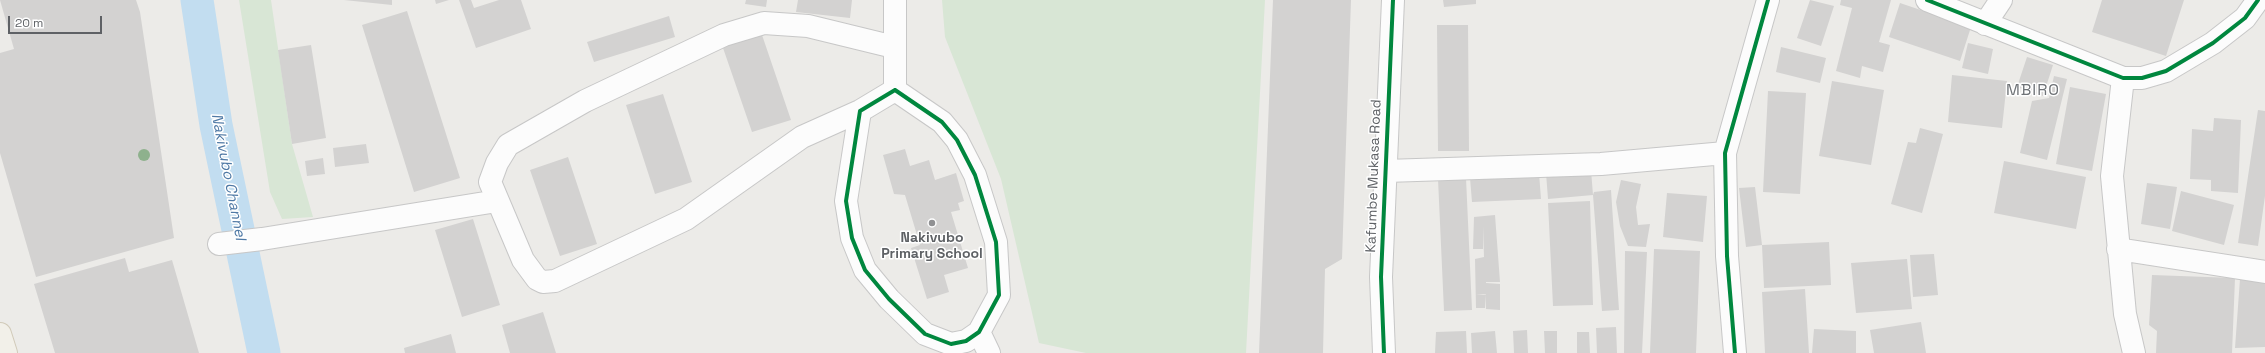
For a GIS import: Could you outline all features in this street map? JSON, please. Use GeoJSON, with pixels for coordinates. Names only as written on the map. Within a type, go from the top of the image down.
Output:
{"type":"FeatureCollection","features":[{"type":"Feature","properties":{"kind":"main road"},"geometry":{"type":"LineString","coordinates":[[0,334],[6,353]]}},
{"type":"Feature","properties":{"kind":"street"},"geometry":{"type":"LineString","coordinates":[[895,0],[895,90]]}},
{"type":"Feature","properties":{"kind":"street","name":"Kafumbe Mukasa Road"},"geometry":{"type":"LineString","coordinates":[[1384,353],[1381,277],[1393,0]]}},
{"type":"Feature","properties":{"kind":"street"},"geometry":{"type":"LineString","coordinates":[[1735,353],[1727,256],[1725,153],[1768,0]]}},
{"type":"Feature","properties":{"kind":"street"},"geometry":{"type":"LineString","coordinates":[[1927,0],[2123,78],[2142,78],[2166,71],[2213,43],[2245,18],[2258,0]]}},
{"type":"Feature","properties":{"kind":"street"},"geometry":{"type":"LineString","coordinates":[[1985,24],[2001,0]]}},
{"type":"Feature","properties":{"kind":"street"},"geometry":{"type":"LineString","coordinates":[[894,47],[808,26],[794,25],[764,23],[724,35],[585,101],[508,145],[497,163],[490,182],[523,260],[537,279],[544,282],[555,281],[686,219],[802,137],[860,111],[895,90]]}},
{"type":"Feature","properties":{"kind":"street"},"geometry":{"type":"LineString","coordinates":[[2123,78],[2112,176],[2125,314],[2134,353]]}},
{"type":"Feature","properties":{"kind":"street"},"geometry":{"type":"LineString","coordinates":[[860,111],[846,200],[852,238],[865,270],[889,299],[925,334],[951,344],[966,341],[979,332],[999,295],[996,242],[975,175],[957,140],[942,122],[895,90]]}},
{"type":"Feature","properties":{"kind":"street"},"geometry":{"type":"LineString","coordinates":[[1386,171],[1601,164],[1725,153]]}},
{"type":"Feature","properties":{"kind":"street"},"geometry":{"type":"LineString","coordinates":[[219,244],[262,239],[497,201]]}},
{"type":"Feature","properties":{"kind":"street"},"geometry":{"type":"LineString","coordinates":[[2118,249],[2265,272]]}},
{"type":"Feature","properties":{"kind":"street"},"geometry":{"type":"LineString","coordinates":[[979,332],[989,353]]}},
{"type":"Feature","properties":{"kind":"green space"},"geometry":{"type":"Polygon","coordinates":[[[239,0],[271,0],[292,144],[313,217],[282,219],[270,192],[239,0]]]}},
{"type":"Feature","properties":{"kind":"green space"},"geometry":{"type":"Polygon","coordinates":[[[942,0],[1265,0],[1246,353],[1086,353],[1039,343],[1001,179],[945,37],[942,0]]]}},
{"type":"Feature","properties":{"kind":"building"},"geometry":{"type":"Polygon","coordinates":[[[0,0],[136,0],[140,12],[174,238],[36,277],[0,153],[0,53],[14,49],[0,0]]]}},
{"type":"Feature","properties":{"kind":"building"},"geometry":{"type":"Polygon","coordinates":[[[344,0],[392,0],[392,5],[344,0]]]}},
{"type":"Feature","properties":{"kind":"building"},"geometry":{"type":"Polygon","coordinates":[[[435,0],[449,0],[436,4],[435,0]]]}},
{"type":"Feature","properties":{"kind":"building"},"geometry":{"type":"Polygon","coordinates":[[[459,0],[471,0],[474,8],[499,0],[521,0],[531,29],[476,48],[459,0]]]}},
{"type":"Feature","properties":{"kind":"building"},"geometry":{"type":"Polygon","coordinates":[[[746,0],[767,0],[766,7],[745,4],[746,0]]]}},
{"type":"Feature","properties":{"kind":"building"},"geometry":{"type":"Polygon","coordinates":[[[798,0],[852,0],[850,18],[796,12],[798,0]]]}},
{"type":"Feature","properties":{"kind":"building"},"geometry":{"type":"Polygon","coordinates":[[[1273,0],[1351,0],[1342,259],[1325,269],[1323,353],[1259,353],[1273,0]]]}},
{"type":"Feature","properties":{"kind":"building"},"geometry":{"type":"Polygon","coordinates":[[[1443,0],[1476,0],[1476,4],[1444,7],[1443,0]]]}},
{"type":"Feature","properties":{"kind":"building"},"geometry":{"type":"Polygon","coordinates":[[[1810,0],[1834,6],[1821,46],[1797,38],[1810,0]]]}},
{"type":"Feature","properties":{"kind":"building"},"geometry":{"type":"Polygon","coordinates":[[[1841,0],[1891,0],[1879,42],[1890,45],[1883,72],[1862,66],[1860,78],[1836,71],[1852,8],[1840,5],[1841,0]]]}},
{"type":"Feature","properties":{"kind":"building"},"geometry":{"type":"Polygon","coordinates":[[[2102,0],[2184,0],[2166,56],[2092,32],[2102,0]]]}},
{"type":"Feature","properties":{"kind":"building"},"geometry":{"type":"Polygon","coordinates":[[[1900,3],[1971,27],[1960,61],[1889,37],[1900,3]]]}},
{"type":"Feature","properties":{"kind":"building"},"geometry":{"type":"Polygon","coordinates":[[[407,11],[460,178],[414,192],[362,25],[407,11]]]}},
{"type":"Feature","properties":{"kind":"building"},"geometry":{"type":"Polygon","coordinates":[[[669,16],[675,37],[594,62],[587,42],[669,16]]]}},
{"type":"Feature","properties":{"kind":"building"},"geometry":{"type":"Polygon","coordinates":[[[1437,25],[1468,25],[1469,151],[1438,151],[1437,25]]]}},
{"type":"Feature","properties":{"kind":"building"},"geometry":{"type":"Polygon","coordinates":[[[761,32],[791,120],[752,132],[722,45],[761,32]]]}},
{"type":"Feature","properties":{"kind":"building"},"geometry":{"type":"Polygon","coordinates":[[[1968,43],[1993,49],[1988,74],[1962,68],[1968,43]]]}},
{"type":"Feature","properties":{"kind":"building"},"geometry":{"type":"Polygon","coordinates":[[[311,45],[326,138],[292,144],[278,50],[311,45]]]}},
{"type":"Feature","properties":{"kind":"building"},"geometry":{"type":"Polygon","coordinates":[[[1781,47],[1826,58],[1820,83],[1776,72],[1781,47]]]}},
{"type":"Feature","properties":{"kind":"building"},"geometry":{"type":"Polygon","coordinates":[[[2027,57],[2053,65],[2043,96],[2017,87],[2027,57]]]}},
{"type":"Feature","properties":{"kind":"building"},"geometry":{"type":"Polygon","coordinates":[[[1952,75],[2007,81],[2002,128],[1948,122],[1952,75]]]}},
{"type":"Feature","properties":{"kind":"building"},"geometry":{"type":"Polygon","coordinates":[[[2054,76],[2067,79],[2047,160],[2020,153],[2032,101],[2049,98],[2054,76]]]}},
{"type":"Feature","properties":{"kind":"building"},"geometry":{"type":"Polygon","coordinates":[[[1832,81],[1884,90],[1871,165],[1819,156],[1832,81]]]}},
{"type":"Feature","properties":{"kind":"building"},"geometry":{"type":"Polygon","coordinates":[[[2070,87],[2106,94],[2092,171],[2056,164],[2070,87]]]}},
{"type":"Feature","properties":{"kind":"building"},"geometry":{"type":"Polygon","coordinates":[[[1768,91],[1806,93],[1800,194],[1763,192],[1768,91]]]}},
{"type":"Feature","properties":{"kind":"building"},"geometry":{"type":"Polygon","coordinates":[[[663,94],[692,182],[655,194],[626,105],[663,94]]]}},
{"type":"Feature","properties":{"kind":"building"},"geometry":{"type":"Polygon","coordinates":[[[2258,110],[2265,111],[2265,196],[2258,246],[2238,243],[2258,110]]]}},
{"type":"Feature","properties":{"kind":"building"},"geometry":{"type":"Polygon","coordinates":[[[2214,118],[2241,120],[2238,193],[2211,191],[2211,180],[2190,179],[2192,129],[2213,131],[2214,118]]]}},
{"type":"Feature","properties":{"kind":"building"},"geometry":{"type":"Polygon","coordinates":[[[1920,128],[1943,134],[1922,213],[1891,204],[1908,142],[1916,143],[1920,128]]]}},
{"type":"Feature","properties":{"kind":"building"},"geometry":{"type":"Polygon","coordinates":[[[366,144],[369,163],[335,167],[333,148],[366,144]]]}},
{"type":"Feature","properties":{"kind":"building"},"geometry":{"type":"Polygon","coordinates":[[[905,149],[910,166],[929,160],[935,180],[956,173],[964,201],[958,203],[960,210],[951,212],[968,268],[944,275],[949,292],[927,299],[911,248],[920,245],[905,195],[894,194],[883,155],[905,149]]]}},
{"type":"Feature","properties":{"kind":"building"},"geometry":{"type":"Polygon","coordinates":[[[568,157],[597,244],[560,256],[530,170],[568,157]]]}},
{"type":"Feature","properties":{"kind":"building"},"geometry":{"type":"Polygon","coordinates":[[[323,158],[325,174],[307,176],[305,161],[323,158]]]}},
{"type":"Feature","properties":{"kind":"building"},"geometry":{"type":"Polygon","coordinates":[[[2004,161],[2086,177],[2076,229],[1994,213],[2004,161]]]}},
{"type":"Feature","properties":{"kind":"building"},"geometry":{"type":"Polygon","coordinates":[[[1591,170],[1593,195],[1548,199],[1546,173],[1591,170]]]}},
{"type":"Feature","properties":{"kind":"building"},"geometry":{"type":"Polygon","coordinates":[[[1539,173],[1541,199],[1472,202],[1470,178],[1539,173]]]}},
{"type":"Feature","properties":{"kind":"building"},"geometry":{"type":"Polygon","coordinates":[[[1466,178],[1472,310],[1444,311],[1438,179],[1466,178]]]}},
{"type":"Feature","properties":{"kind":"building"},"geometry":{"type":"Polygon","coordinates":[[[1621,180],[1641,184],[1636,207],[1638,225],[1650,224],[1646,247],[1628,246],[1620,226],[1616,202],[1621,180]]]}},
{"type":"Feature","properties":{"kind":"building"},"geometry":{"type":"Polygon","coordinates":[[[2147,183],[2177,187],[2170,229],[2141,224],[2147,183]]]}},
{"type":"Feature","properties":{"kind":"building"},"geometry":{"type":"Polygon","coordinates":[[[1755,187],[1762,245],[1746,247],[1739,188],[1755,187]]]}},
{"type":"Feature","properties":{"kind":"building"},"geometry":{"type":"Polygon","coordinates":[[[1611,190],[1619,310],[1602,311],[1593,195],[1594,192],[1611,190]]]}},
{"type":"Feature","properties":{"kind":"building"},"geometry":{"type":"Polygon","coordinates":[[[2181,191],[2234,205],[2224,245],[2172,231],[2181,191]]]}},
{"type":"Feature","properties":{"kind":"building"},"geometry":{"type":"Polygon","coordinates":[[[1667,193],[1707,196],[1703,242],[1663,237],[1667,193]]]}},
{"type":"Feature","properties":{"kind":"building"},"geometry":{"type":"Polygon","coordinates":[[[1590,201],[1593,305],[1553,306],[1548,203],[1590,201]]]}},
{"type":"Feature","properties":{"kind":"building"},"geometry":{"type":"Polygon","coordinates":[[[1495,215],[1500,282],[1486,282],[1486,294],[1476,295],[1486,295],[1485,308],[1476,308],[1475,259],[1484,257],[1483,226],[1483,249],[1473,249],[1474,217],[1495,215]]]}},
{"type":"Feature","properties":{"kind":"building"},"geometry":{"type":"Polygon","coordinates":[[[473,219],[500,305],[462,317],[435,230],[473,219]]]}},
{"type":"Feature","properties":{"kind":"building"},"geometry":{"type":"Polygon","coordinates":[[[1829,242],[1831,285],[1764,288],[1762,245],[1829,242]]]}},
{"type":"Feature","properties":{"kind":"building"},"geometry":{"type":"Polygon","coordinates":[[[1654,249],[1700,251],[1696,353],[1650,353],[1654,249]]]}},
{"type":"Feature","properties":{"kind":"building"},"geometry":{"type":"Polygon","coordinates":[[[1625,251],[1647,252],[1642,353],[1624,353],[1625,251]]]}},
{"type":"Feature","properties":{"kind":"building"},"geometry":{"type":"Polygon","coordinates":[[[1934,254],[1938,295],[1913,297],[1910,255],[1934,254]]]}},
{"type":"Feature","properties":{"kind":"building"},"geometry":{"type":"Polygon","coordinates":[[[125,258],[129,272],[172,260],[199,353],[55,353],[34,284],[125,258]]]}},
{"type":"Feature","properties":{"kind":"building"},"geometry":{"type":"Polygon","coordinates":[[[1907,259],[1912,309],[1856,313],[1851,263],[1907,259]]]}},
{"type":"Feature","properties":{"kind":"building"},"geometry":{"type":"Polygon","coordinates":[[[2152,275],[2235,278],[2232,353],[2156,353],[2157,331],[2149,325],[2152,275]]]}},
{"type":"Feature","properties":{"kind":"building"},"geometry":{"type":"Polygon","coordinates":[[[2240,279],[2265,283],[2265,347],[2235,348],[2240,279]]]}},
{"type":"Feature","properties":{"kind":"building"},"geometry":{"type":"Polygon","coordinates":[[[1486,283],[1500,284],[1500,310],[1486,309],[1486,283]]]}},
{"type":"Feature","properties":{"kind":"building"},"geometry":{"type":"Polygon","coordinates":[[[1805,289],[1809,353],[1765,353],[1762,292],[1805,289]]]}},
{"type":"Feature","properties":{"kind":"building"},"geometry":{"type":"Polygon","coordinates":[[[543,312],[556,353],[510,353],[502,325],[543,312]]]}},
{"type":"Feature","properties":{"kind":"building"},"geometry":{"type":"Polygon","coordinates":[[[1921,322],[1926,353],[1874,353],[1870,330],[1921,322]]]}},
{"type":"Feature","properties":{"kind":"building"},"geometry":{"type":"Polygon","coordinates":[[[1616,327],[1617,353],[1597,353],[1596,328],[1616,327]]]}},
{"type":"Feature","properties":{"kind":"building"},"geometry":{"type":"Polygon","coordinates":[[[1814,329],[1856,331],[1856,353],[1812,353],[1814,329]]]}},
{"type":"Feature","properties":{"kind":"building"},"geometry":{"type":"Polygon","coordinates":[[[1527,330],[1528,353],[1514,353],[1513,331],[1527,330]]]}},
{"type":"Feature","properties":{"kind":"building"},"geometry":{"type":"Polygon","coordinates":[[[1466,331],[1467,353],[1435,353],[1436,332],[1466,331]]]}},
{"type":"Feature","properties":{"kind":"building"},"geometry":{"type":"Polygon","coordinates":[[[1495,331],[1497,353],[1472,353],[1471,333],[1495,331]]]}},
{"type":"Feature","properties":{"kind":"building"},"geometry":{"type":"Polygon","coordinates":[[[1544,331],[1557,331],[1557,353],[1545,353],[1544,331]]]}},
{"type":"Feature","properties":{"kind":"building"},"geometry":{"type":"Polygon","coordinates":[[[1577,332],[1589,332],[1590,353],[1577,353],[1577,332]]]}},
{"type":"Feature","properties":{"kind":"building"},"geometry":{"type":"Polygon","coordinates":[[[451,334],[456,353],[405,353],[404,348],[451,334]]]}},
{"type":"Feature","properties":{"kind":"waterway","name":"Nakivubo Channel"},"geometry":{"type":"LineString","coordinates":[[197,0],[216,125],[264,353]]}},
{"type":"Feature","properties":{"kind":"cycle path"},"geometry":{"type":"LineString","coordinates":[[1384,353],[1381,277],[1393,0]]}},
{"type":"Feature","properties":{"kind":"cycle path"},"geometry":{"type":"LineString","coordinates":[[1735,353],[1727,256],[1725,153],[1768,0]]}},
{"type":"Feature","properties":{"kind":"cycle path"},"geometry":{"type":"LineString","coordinates":[[1927,0],[2123,78],[2142,78],[2166,71],[2213,43],[2245,18],[2258,0]]}},
{"type":"Feature","properties":{"kind":"cycle path"},"geometry":{"type":"LineString","coordinates":[[895,90],[942,122],[957,140],[975,175],[996,242],[999,295],[979,332],[966,341],[951,344],[925,334],[889,299],[865,270],[852,238],[846,201],[860,111],[895,90]]}},
{"type":"Feature","properties":{"kind":"place","name":"Nakivubo Primary School"},"geometry":{"type":"Point","coordinates":[932,223]}},
{"type":"Feature","properties":{"kind":"district","name":"MBIRO"},"geometry":{"type":"Point","coordinates":[2033,91]}}]}
